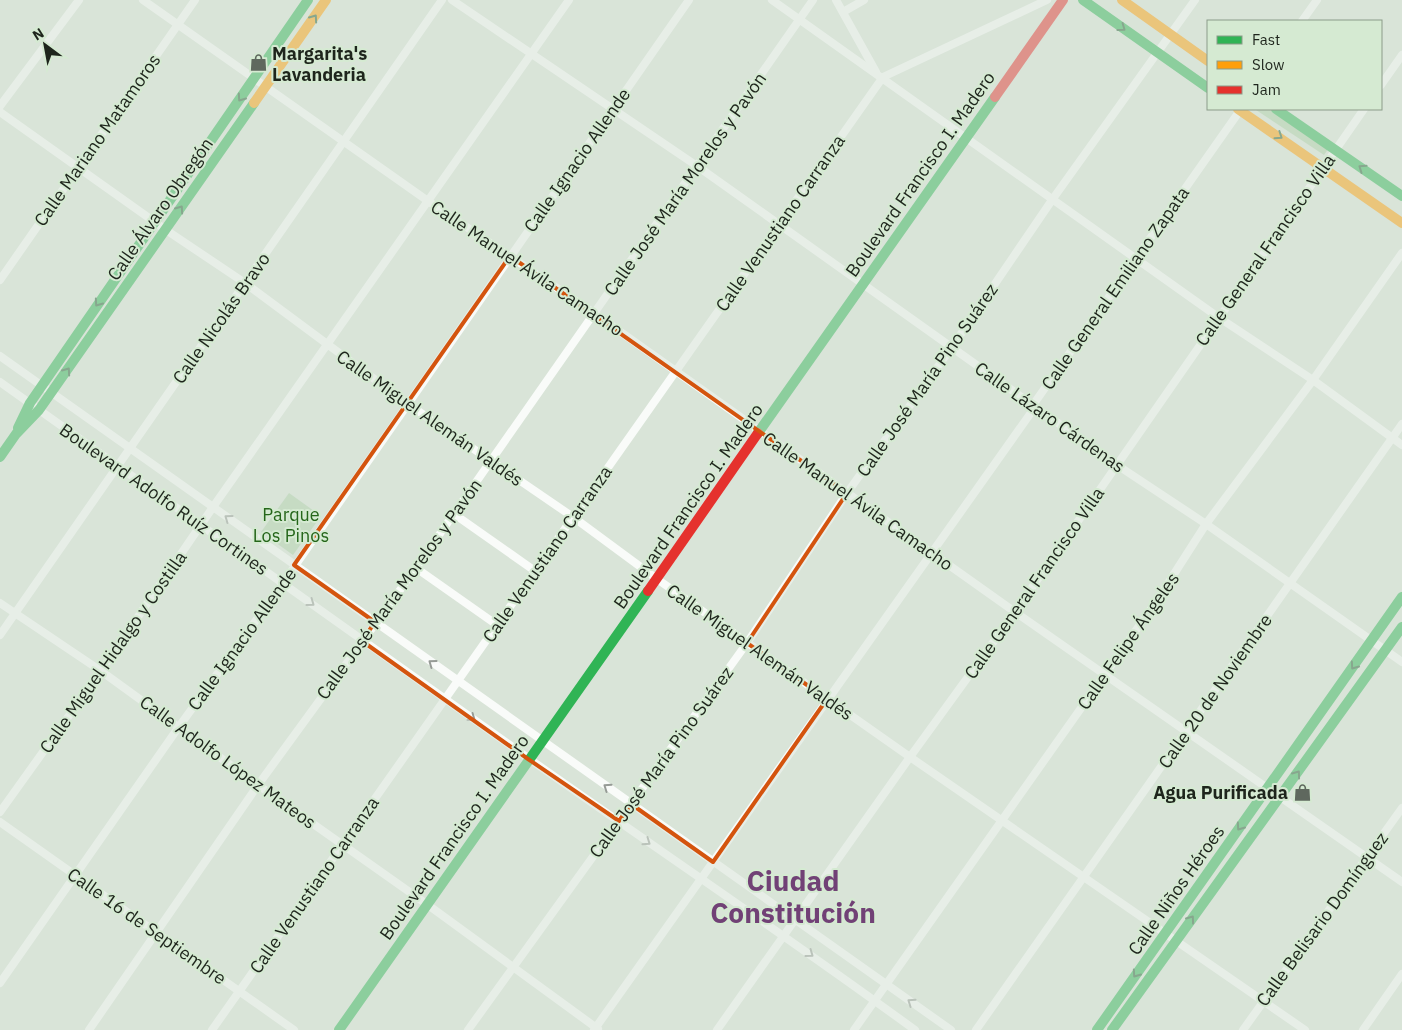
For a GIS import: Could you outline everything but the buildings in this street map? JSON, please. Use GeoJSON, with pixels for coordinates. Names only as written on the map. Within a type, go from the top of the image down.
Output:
{"type":"FeatureCollection","features":[{"type":"Feature","properties":{"kind":"street"},"geometry":{"type":"LineString","coordinates":[[0,106],[79,0]]}},
{"type":"Feature","properties":{"kind":"street","name":"Calle Manuel Ávila Camacho"},"geometry":{"type":"LineString","coordinates":[[143,0],[428,201],[594,313],[1015,612],[1402,882]]}},
{"type":"Feature","properties":{"kind":"street","name":"Calle Mariano Matamoros"},"geometry":{"type":"LineString","coordinates":[[0,280],[195,0]]}},
{"type":"Feature","properties":{"kind":"street","name":"Calle Álvaro Obregón"},"geometry":{"type":"LineString","coordinates":[[16,434],[30,403],[42,385],[308,0]]}},
{"type":"Feature","properties":{"kind":"street","name":"Calle Álvaro Obregón"},"geometry":{"type":"LineString","coordinates":[[0,457],[16,434],[39,410],[52,392],[326,0]]}},
{"type":"Feature","properties":{"kind":"street","name":"Calle Nicolás Bravo"},"geometry":{"type":"LineString","coordinates":[[0,635],[442,0]]}},
{"type":"Feature","properties":{"kind":"street","name":"Calle Lázaro Cárdenas"},"geometry":{"type":"LineString","coordinates":[[452,0],[697,166],[1117,465],[1290,582],[1402,662]]}},
{"type":"Feature","properties":{"kind":"street","name":"Calle Miguel Hidalgo y Costilla"},"geometry":{"type":"LineString","coordinates":[[0,812],[101,671],[200,525],[569,0]]}},
{"type":"Feature","properties":{"kind":"street","name":"Calle Ignacio Allende"},"geometry":{"type":"LineString","coordinates":[[0,983],[178,728],[283,583],[689,0]]}},
{"type":"Feature","properties":{"kind":"street"},"geometry":{"type":"LineString","coordinates":[[772,0],[1052,200],[1218,317],[1313,380],[1402,445]]}},
{"type":"Feature","properties":{"kind":"street","name":"Calle José María Morelos y Pavón"},"geometry":{"type":"LineString","coordinates":[[89,1030],[258,785],[416,568],[814,0]]}},
{"type":"Feature","properties":{"kind":"street"},"geometry":{"type":"LineString","coordinates":[[836,0],[880,76]]}},
{"type":"Feature","properties":{"kind":"street"},"geometry":{"type":"LineString","coordinates":[[843,12],[864,0]]}},
{"type":"Feature","properties":{"kind":"street"},"geometry":{"type":"LineString","coordinates":[[880,76],[1047,0]]}},
{"type":"Feature","properties":{"kind":"street","name":"Boulevard Francisco I. Madero"},"geometry":{"type":"LineString","coordinates":[[339,1030],[428,905],[541,740],[657,579],[862,284],[1063,0]]}},
{"type":"Feature","properties":{"kind":"street"},"geometry":{"type":"LineString","coordinates":[[1083,0],[1207,87]]}},
{"type":"Feature","properties":{"kind":"street"},"geometry":{"type":"LineString","coordinates":[[1122,0],[1207,60]]}},
{"type":"Feature","properties":{"kind":"street","name":"Calle José María Pino Suárez"},"geometry":{"type":"LineString","coordinates":[[468,1030],[747,642],[847,493],[952,347],[1052,200],[1194,0]]}},
{"type":"Feature","properties":{"kind":"street"},"geometry":{"type":"LineString","coordinates":[[1303,20],[1317,0]]}},
{"type":"Feature","properties":{"kind":"street"},"geometry":{"type":"LineString","coordinates":[[1382,84],[1402,55]]}},
{"type":"Feature","properties":{"kind":"street","name":"Calle Venustiano Carranza"},"geometry":{"type":"LineString","coordinates":[[212,1030],[780,224],[880,76]]}},
{"type":"Feature","properties":{"kind":"street","name":"Calle General Emiliano Zapata"},"geometry":{"type":"LineString","coordinates":[[596,1029],[1035,406],[1033,405],[1239,110]]}},
{"type":"Feature","properties":{"kind":"street"},"geometry":{"type":"LineString","coordinates":[[1241,110],[1402,223]]}},
{"type":"Feature","properties":{"kind":"street"},"geometry":{"type":"LineString","coordinates":[[1277,110],[1402,196]]}},
{"type":"Feature","properties":{"kind":"street","name":"Calle General Francisco Villa"},"geometry":{"type":"LineString","coordinates":[[717,1030],[1015,612],[1322,166],[1363,110]]}},
{"type":"Feature","properties":{"kind":"street","name":"Calle Miguel Alemán Valdés"},"geometry":{"type":"LineString","coordinates":[[0,112],[166,230],[245,283],[408,404],[573,517],[657,579],[910,757],[1305,1030]]}},
{"type":"Feature","properties":{"kind":"street","name":"Calle Felipe Ángeles"},"geometry":{"type":"LineString","coordinates":[[854,1030],[1106,674],[1158,599],[1206,524],[1313,380],[1402,253]]}},
{"type":"Feature","properties":{"kind":"street","name":"Boulevard Adolfo Ruíz Cortines"},"geometry":{"type":"LineString","coordinates":[[0,356],[951,1030]]}},
{"type":"Feature","properties":{"kind":"street","name":"Boulevard Adolfo Ruíz Cortines"},"geometry":{"type":"LineString","coordinates":[[0,382],[528,759],[783,935],[916,1030]]}},
{"type":"Feature","properties":{"kind":"street","name":"Calle 20 de Noviembre"},"geometry":{"type":"LineString","coordinates":[[976,1030],[1402,424]]}},
{"type":"Feature","properties":{"kind":"street"},"geometry":{"type":"LineString","coordinates":[[454,514],[535,571]]}},
{"type":"Feature","properties":{"kind":"street"},"geometry":{"type":"LineString","coordinates":[[416,568],[497,625]]}},
{"type":"Feature","properties":{"kind":"street","name":"Calle Niños Héroes"},"geometry":{"type":"LineString","coordinates":[[1097,1030],[1402,597]]}},
{"type":"Feature","properties":{"kind":"street","name":"Calle Adolfo López Mateos"},"geometry":{"type":"LineString","coordinates":[[0,602],[101,671],[178,728],[428,905],[596,1029]]}},
{"type":"Feature","properties":{"kind":"street","name":"Calle Niños Héroes"},"geometry":{"type":"LineString","coordinates":[[1112,1030],[1402,627]]}},
{"type":"Feature","properties":{"kind":"street","name":"Calle Belisario Domínguez"},"geometry":{"type":"LineString","coordinates":[[1243,1030],[1402,808]]}},
{"type":"Feature","properties":{"kind":"street","name":"Calle 16 de Septiembre"},"geometry":{"type":"LineString","coordinates":[[0,822],[294,1030]]}},
{"type":"Feature","properties":{"kind":"street"},"geometry":{"type":"LineString","coordinates":[[1363,1030],[1402,974]]}},
{"type":"Feature","properties":{"kind":"highlighted area"},"geometry":{"type":"Polygon","coordinates":[[[510,256],[847,493],[747,643],[827,699],[713,862],[631,804],[619,821],[528,759],[362,641],[375,622],[294,565],[510,256]]]}},
{"type":"Feature","properties":{"kind":"green space"},"geometry":{"type":"Polygon","coordinates":[[[1256,110],[1272,110],[1329,148],[1324,155],[1256,110]]]}},
{"type":"Feature","properties":{"kind":"green space","name":"Parque Los Pinos"},"geometry":{"type":"Polygon","coordinates":[[[289,493],[321,516],[293,555],[261,532],[289,493]]]}},
{"type":"Feature","properties":{"kind":"traffic: fast"},"geometry":{"type":"LineString","coordinates":[[18,428],[30,403],[308,0]]}},
{"type":"Feature","properties":{"kind":"traffic: fast"},"geometry":{"type":"LineString","coordinates":[[1083,0],[1207,87]]}},
{"type":"Feature","properties":{"kind":"traffic: fast"},"geometry":{"type":"LineString","coordinates":[[758,433],[995,97]]}},
{"type":"Feature","properties":{"kind":"traffic: fast"},"geometry":{"type":"LineString","coordinates":[[0,457],[16,434],[39,410],[254,103]]}},
{"type":"Feature","properties":{"kind":"traffic: fast"},"geometry":{"type":"LineString","coordinates":[[1277,110],[1402,196]]}},
{"type":"Feature","properties":{"kind":"traffic: fast"},"geometry":{"type":"LineString","coordinates":[[339,1030],[648,591]]}},
{"type":"Feature","properties":{"kind":"traffic: fast"},"geometry":{"type":"LineString","coordinates":[[1097,1030],[1402,597]]}},
{"type":"Feature","properties":{"kind":"traffic: fast"},"geometry":{"type":"LineString","coordinates":[[1112,1030],[1402,627]]}},
{"type":"Feature","properties":{"kind":"traffic: slow"},"geometry":{"type":"LineString","coordinates":[[254,103],[326,0]]}},
{"type":"Feature","properties":{"kind":"traffic: slow"},"geometry":{"type":"LineString","coordinates":[[1122,0],[1207,60]]}},
{"type":"Feature","properties":{"kind":"traffic: slow"},"geometry":{"type":"LineString","coordinates":[[1239,110],[1402,223]]}},
{"type":"Feature","properties":{"kind":"traffic: jam"},"geometry":{"type":"LineString","coordinates":[[995,97],[1063,0]]}},
{"type":"Feature","properties":{"kind":"traffic: jam"},"geometry":{"type":"LineString","coordinates":[[648,591],[758,433]]}},
{"type":"Feature","properties":{"kind":"place","name":"Margarita's Lavanderia"},"geometry":{"type":"Point","coordinates":[258,63]}},
{"type":"Feature","properties":{"kind":"place","name":"Agua Purificada"},"geometry":{"type":"Point","coordinates":[1302,792]}},
{"type":"Feature","properties":{"kind":"district","name":"Ciudad Constitución"},"geometry":{"type":"Point","coordinates":[793,896]}}]}
